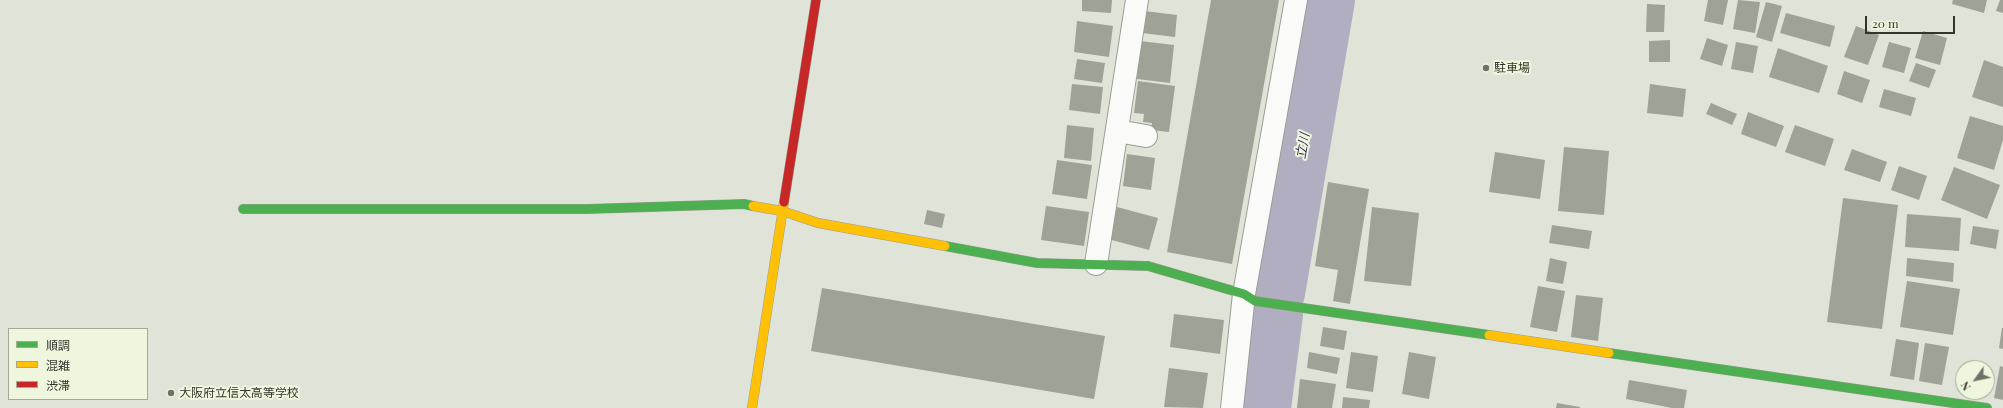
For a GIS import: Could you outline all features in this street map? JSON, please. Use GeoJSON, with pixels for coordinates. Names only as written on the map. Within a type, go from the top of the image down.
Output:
{"type":"FeatureCollection","features":[{"type":"Feature","properties":{"kind":"street"},"geometry":{"type":"LineString","coordinates":[[752,408],[816,0]]}},
{"type":"Feature","properties":{"kind":"street"},"geometry":{"type":"LineString","coordinates":[[1096,264],[1137,0]]}},
{"type":"Feature","properties":{"kind":"street"},"geometry":{"type":"LineString","coordinates":[[1232,408],[1296,0]]}},
{"type":"Feature","properties":{"kind":"street"},"geometry":{"type":"LineString","coordinates":[[1117,131],[1146,136]]}},
{"type":"Feature","properties":{"kind":"street"},"geometry":{"type":"LineString","coordinates":[[243,209],[586,210],[744,204],[782,211],[818,223],[1036,263],[1148,266],[1250,298],[1293,306],[1987,408]]}},
{"type":"Feature","properties":{"kind":"building"},"geometry":{"type":"Polygon","coordinates":[[[1082,0],[1112,0],[1111,13],[1082,11],[1082,0]]]}},
{"type":"Feature","properties":{"kind":"building"},"geometry":{"type":"Polygon","coordinates":[[[1211,0],[1279,0],[1232,264],[1167,252],[1211,0]]]}},
{"type":"Feature","properties":{"kind":"building"},"geometry":{"type":"Polygon","coordinates":[[[1708,0],[1728,0],[1723,25],[1704,21],[1708,0]]]}},
{"type":"Feature","properties":{"kind":"building"},"geometry":{"type":"Polygon","coordinates":[[[1738,0],[1760,2],[1755,33],[1733,29],[1738,0]]]}},
{"type":"Feature","properties":{"kind":"building"},"geometry":{"type":"Polygon","coordinates":[[[1953,0],[1987,0],[1984,13],[1952,4],[1953,0]]]}},
{"type":"Feature","properties":{"kind":"building"},"geometry":{"type":"Polygon","coordinates":[[[2000,0],[2003,0],[2003,13],[1996,11],[2000,0]]]}},
{"type":"Feature","properties":{"kind":"building"},"geometry":{"type":"Polygon","coordinates":[[[1766,2],[1782,6],[1772,42],[1756,37],[1766,2]]]}},
{"type":"Feature","properties":{"kind":"building"},"geometry":{"type":"Polygon","coordinates":[[[1647,4],[1665,5],[1664,32],[1646,32],[1647,4]]]}},
{"type":"Feature","properties":{"kind":"building"},"geometry":{"type":"Polygon","coordinates":[[[1144,11],[1177,15],[1175,37],[1142,33],[1144,11]]]}},
{"type":"Feature","properties":{"kind":"building"},"geometry":{"type":"Polygon","coordinates":[[[1786,13],[1835,26],[1830,47],[1780,33],[1786,13]]]}},
{"type":"Feature","properties":{"kind":"building"},"geometry":{"type":"Polygon","coordinates":[[[1077,21],[1113,26],[1109,57],[1074,52],[1077,21]]]}},
{"type":"Feature","properties":{"kind":"building"},"geometry":{"type":"Polygon","coordinates":[[[1856,26],[1879,35],[1868,65],[1844,57],[1856,26]]]}},
{"type":"Feature","properties":{"kind":"building"},"geometry":{"type":"Polygon","coordinates":[[[1923,31],[1947,38],[1940,65],[1915,58],[1923,31]]]}},
{"type":"Feature","properties":{"kind":"building"},"geometry":{"type":"Polygon","coordinates":[[[1707,38],[1728,45],[1722,66],[1700,59],[1707,38]]]}},
{"type":"Feature","properties":{"kind":"building"},"geometry":{"type":"Polygon","coordinates":[[[1670,40],[1670,62],[1649,62],[1649,41],[1670,40]]]}},
{"type":"Feature","properties":{"kind":"building"},"geometry":{"type":"Polygon","coordinates":[[[1140,41],[1174,45],[1170,83],[1137,79],[1140,41]]]}},
{"type":"Feature","properties":{"kind":"building"},"geometry":{"type":"Polygon","coordinates":[[[1736,42],[1758,46],[1753,73],[1731,69],[1736,42]]]}},
{"type":"Feature","properties":{"kind":"building"},"geometry":{"type":"Polygon","coordinates":[[[1889,42],[1911,48],[1904,73],[1882,67],[1889,42]]]}},
{"type":"Feature","properties":{"kind":"building"},"geometry":{"type":"Polygon","coordinates":[[[1778,48],[1828,66],[1819,93],[1769,77],[1778,48]]]}},
{"type":"Feature","properties":{"kind":"building"},"geometry":{"type":"Polygon","coordinates":[[[1077,59],[1105,63],[1102,83],[1074,79],[1077,59]]]}},
{"type":"Feature","properties":{"kind":"building"},"geometry":{"type":"Polygon","coordinates":[[[1984,60],[2003,67],[2003,107],[1972,97],[1984,60]]]}},
{"type":"Feature","properties":{"kind":"building"},"geometry":{"type":"Polygon","coordinates":[[[1916,63],[1936,70],[1929,88],[1909,81],[1916,63]]]}},
{"type":"Feature","properties":{"kind":"building"},"geometry":{"type":"Polygon","coordinates":[[[1844,71],[1870,80],[1862,103],[1837,94],[1844,71]]]}},
{"type":"Feature","properties":{"kind":"building"},"geometry":{"type":"Polygon","coordinates":[[[1138,81],[1175,86],[1169,132],[1151,130],[1152,123],[1143,122],[1144,114],[1134,113],[1138,81]]]}},
{"type":"Feature","properties":{"kind":"building"},"geometry":{"type":"Polygon","coordinates":[[[1072,84],[1103,87],[1100,114],[1069,110],[1072,84]]]}},
{"type":"Feature","properties":{"kind":"building"},"geometry":{"type":"Polygon","coordinates":[[[1650,84],[1686,89],[1683,117],[1647,113],[1650,84]]]}},
{"type":"Feature","properties":{"kind":"building"},"geometry":{"type":"Polygon","coordinates":[[[1884,89],[1916,98],[1911,116],[1879,107],[1884,89]]]}},
{"type":"Feature","properties":{"kind":"building"},"geometry":{"type":"Polygon","coordinates":[[[1711,103],[1737,114],[1732,125],[1706,114],[1711,103]]]}},
{"type":"Feature","properties":{"kind":"building"},"geometry":{"type":"Polygon","coordinates":[[[1748,112],[1784,126],[1776,147],[1741,134],[1748,112]]]}},
{"type":"Feature","properties":{"kind":"building"},"geometry":{"type":"Polygon","coordinates":[[[1970,116],[2003,126],[2003,140],[1994,170],[1957,158],[1970,116]]]}},
{"type":"Feature","properties":{"kind":"building"},"geometry":{"type":"Polygon","coordinates":[[[1067,125],[1094,128],[1091,161],[1064,158],[1067,125]]]}},
{"type":"Feature","properties":{"kind":"building"},"geometry":{"type":"Polygon","coordinates":[[[1795,125],[1834,139],[1825,166],[1785,152],[1795,125]]]}},
{"type":"Feature","properties":{"kind":"building"},"geometry":{"type":"Polygon","coordinates":[[[1564,147],[1609,151],[1604,215],[1558,211],[1564,147]]]}},
{"type":"Feature","properties":{"kind":"building"},"geometry":{"type":"Polygon","coordinates":[[[1852,149],[1887,162],[1880,182],[1844,170],[1852,149]]]}},
{"type":"Feature","properties":{"kind":"building"},"geometry":{"type":"Polygon","coordinates":[[[1495,152],[1545,160],[1540,199],[1489,192],[1495,152]]]}},
{"type":"Feature","properties":{"kind":"building"},"geometry":{"type":"Polygon","coordinates":[[[1127,154],[1155,158],[1151,190],[1123,186],[1127,154]]]}},
{"type":"Feature","properties":{"kind":"building"},"geometry":{"type":"Polygon","coordinates":[[[1057,160],[1092,165],[1087,199],[1052,194],[1057,160]]]}},
{"type":"Feature","properties":{"kind":"building"},"geometry":{"type":"Polygon","coordinates":[[[1899,166],[1927,176],[1919,200],[1891,190],[1899,166]]]}},
{"type":"Feature","properties":{"kind":"building"},"geometry":{"type":"Polygon","coordinates":[[[1954,167],[2000,185],[1987,219],[1941,200],[1954,167]]]}},
{"type":"Feature","properties":{"kind":"building"},"geometry":{"type":"Polygon","coordinates":[[[1328,182],[1369,189],[1350,304],[1333,301],[1338,270],[1315,266],[1328,182]]]}},
{"type":"Feature","properties":{"kind":"building"},"geometry":{"type":"Polygon","coordinates":[[[1843,198],[1898,205],[1882,329],[1827,322],[1843,198]]]}},
{"type":"Feature","properties":{"kind":"building"},"geometry":{"type":"Polygon","coordinates":[[[1046,206],[1089,212],[1084,246],[1041,240],[1046,206]]]}},
{"type":"Feature","properties":{"kind":"building"},"geometry":{"type":"Polygon","coordinates":[[[1117,207],[1158,218],[1149,250],[1108,239],[1117,207]]]}},
{"type":"Feature","properties":{"kind":"building"},"geometry":{"type":"Polygon","coordinates":[[[1372,207],[1419,213],[1411,286],[1364,281],[1372,207]]]}},
{"type":"Feature","properties":{"kind":"building"},"geometry":{"type":"Polygon","coordinates":[[[927,210],[945,214],[942,228],[924,224],[927,210]]]}},
{"type":"Feature","properties":{"kind":"building"},"geometry":{"type":"Polygon","coordinates":[[[1907,214],[1961,218],[1959,251],[1905,247],[1907,214]]]}},
{"type":"Feature","properties":{"kind":"building"},"geometry":{"type":"Polygon","coordinates":[[[1552,225],[1592,231],[1589,249],[1549,243],[1552,225]]]}},
{"type":"Feature","properties":{"kind":"building"},"geometry":{"type":"Polygon","coordinates":[[[1973,226],[1999,230],[1996,249],[1970,244],[1973,226]]]}},
{"type":"Feature","properties":{"kind":"building"},"geometry":{"type":"Polygon","coordinates":[[[1550,258],[1567,262],[1563,284],[1546,281],[1550,258]]]}},
{"type":"Feature","properties":{"kind":"building"},"geometry":{"type":"Polygon","coordinates":[[[1907,258],[1954,263],[1953,282],[1906,276],[1907,258]]]}},
{"type":"Feature","properties":{"kind":"building"},"geometry":{"type":"Polygon","coordinates":[[[1907,281],[1960,289],[1953,335],[1900,327],[1907,281]]]}},
{"type":"Feature","properties":{"kind":"building"},"geometry":{"type":"Polygon","coordinates":[[[1538,286],[1565,291],[1557,332],[1530,327],[1538,286]]]}},
{"type":"Feature","properties":{"kind":"building"},"geometry":{"type":"Polygon","coordinates":[[[822,288],[1105,336],[1094,399],[811,351],[822,288]]]}},
{"type":"Feature","properties":{"kind":"building"},"geometry":{"type":"Polygon","coordinates":[[[1576,295],[1603,298],[1598,341],[1571,337],[1576,295]]]}},
{"type":"Feature","properties":{"kind":"building"},"geometry":{"type":"Polygon","coordinates":[[[1174,314],[1224,320],[1220,354],[1170,347],[1174,314]]]}},
{"type":"Feature","properties":{"kind":"building"},"geometry":{"type":"Polygon","coordinates":[[[1323,327],[1347,331],[1344,350],[1320,346],[1323,327]]]}},
{"type":"Feature","properties":{"kind":"building"},"geometry":{"type":"Polygon","coordinates":[[[2003,328],[2003,349],[1999,348],[2003,328]]]}},
{"type":"Feature","properties":{"kind":"building"},"geometry":{"type":"Polygon","coordinates":[[[1896,339],[1919,343],[1914,380],[1890,376],[1896,339]]]}},
{"type":"Feature","properties":{"kind":"building"},"geometry":{"type":"Polygon","coordinates":[[[1925,343],[1949,347],[1942,385],[1919,381],[1925,343]]]}},
{"type":"Feature","properties":{"kind":"building"},"geometry":{"type":"Polygon","coordinates":[[[1309,352],[1340,358],[1337,374],[1307,368],[1309,352]]]}},
{"type":"Feature","properties":{"kind":"building"},"geometry":{"type":"Polygon","coordinates":[[[1351,352],[1378,356],[1373,392],[1346,388],[1351,352]]]}},
{"type":"Feature","properties":{"kind":"building"},"geometry":{"type":"Polygon","coordinates":[[[1409,352],[1436,357],[1429,399],[1402,394],[1409,352]]]}},
{"type":"Feature","properties":{"kind":"building"},"geometry":{"type":"Polygon","coordinates":[[[2000,366],[2003,367],[2003,400],[1995,398],[2000,366]]]}},
{"type":"Feature","properties":{"kind":"building"},"geometry":{"type":"Polygon","coordinates":[[[1169,368],[1208,373],[1203,408],[1164,407],[1169,368]]]}},
{"type":"Feature","properties":{"kind":"building"},"geometry":{"type":"Polygon","coordinates":[[[1300,379],[1336,384],[1332,408],[1297,408],[1300,379]]]}},
{"type":"Feature","properties":{"kind":"building"},"geometry":{"type":"Polygon","coordinates":[[[1629,380],[1687,390],[1684,408],[1672,408],[1626,399],[1629,380]]]}},
{"type":"Feature","properties":{"kind":"building"},"geometry":{"type":"Polygon","coordinates":[[[1343,397],[1370,400],[1369,408],[1342,408],[1343,397]]]}},
{"type":"Feature","properties":{"kind":"building"},"geometry":{"type":"Polygon","coordinates":[[[1557,403],[1580,407],[1580,408],[1556,408],[1557,403]]]}},
{"type":"Feature","properties":{"kind":"waterway","name":"立川"},"geometry":{"type":"LineString","coordinates":[[1278,293],[1328,0]]}},
{"type":"Feature","properties":{"kind":"waterway","name":"立川"},"geometry":{"type":"LineString","coordinates":[[1264,408],[1276,314]]}},
{"type":"Feature","properties":{"kind":"traffic: fast"},"geometry":{"type":"LineString","coordinates":[[243,209],[587,209],[744,204],[753,206]]}},
{"type":"Feature","properties":{"kind":"traffic: fast"},"geometry":{"type":"LineString","coordinates":[[945,246],[1037,263],[1148,266],[1244,294],[1255,301],[1489,335]]}},
{"type":"Feature","properties":{"kind":"traffic: fast"},"geometry":{"type":"LineString","coordinates":[[1609,353],[1987,408]]}},
{"type":"Feature","properties":{"kind":"traffic: slow"},"geometry":{"type":"LineString","coordinates":[[752,408],[784,202]]}},
{"type":"Feature","properties":{"kind":"traffic: slow"},"geometry":{"type":"LineString","coordinates":[[753,206],[782,211],[818,223],[945,246]]}},
{"type":"Feature","properties":{"kind":"traffic: slow"},"geometry":{"type":"LineString","coordinates":[[1489,335],[1609,353]]}},
{"type":"Feature","properties":{"kind":"traffic: jam"},"geometry":{"type":"LineString","coordinates":[[784,202],[816,0]]}},
{"type":"Feature","properties":{"kind":"place","name":"駐車場"},"geometry":{"type":"Point","coordinates":[1486,68]}},
{"type":"Feature","properties":{"kind":"place","name":"大阪府立信太高等学校"},"geometry":{"type":"Point","coordinates":[171,393]}}]}
